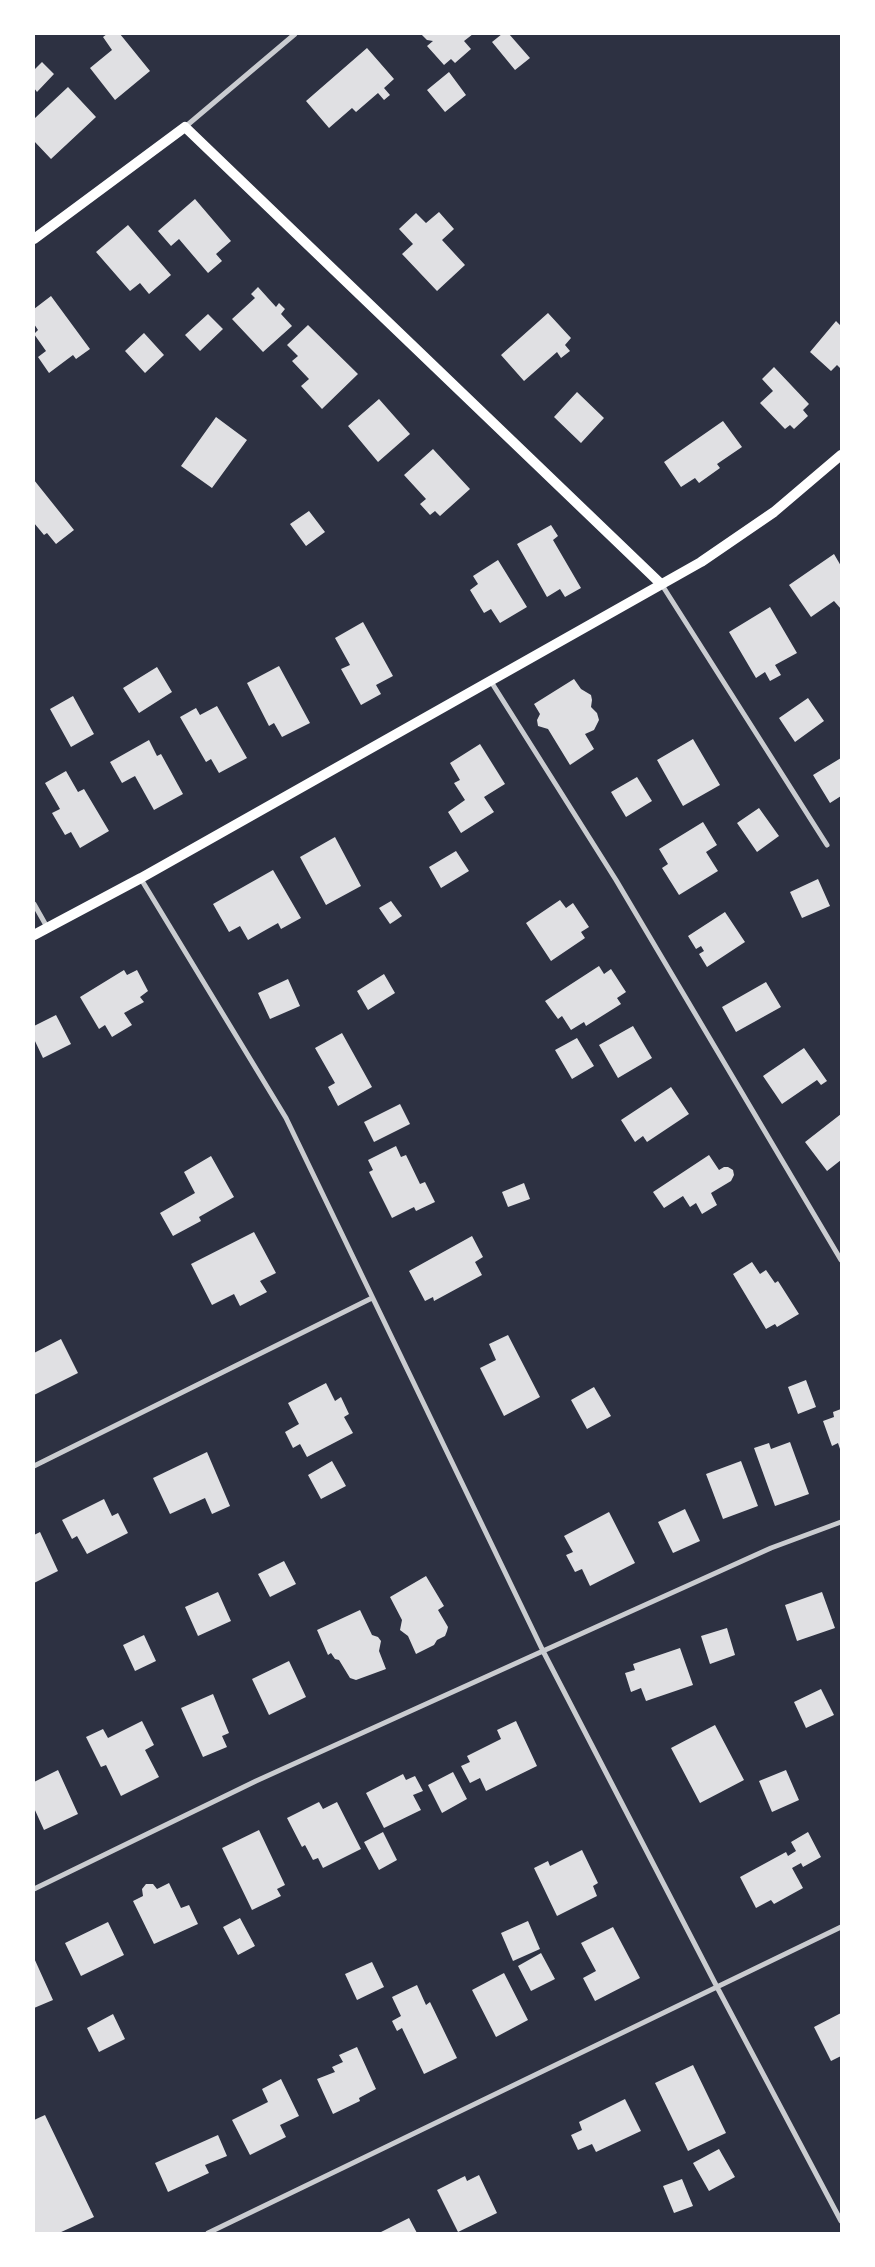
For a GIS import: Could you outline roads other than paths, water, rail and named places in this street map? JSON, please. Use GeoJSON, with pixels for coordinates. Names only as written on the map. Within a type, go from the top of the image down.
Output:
{"type":"FeatureCollection","features":[{"type":"Feature","properties":{"kind":"main road"},"geometry":{"type":"LineString","coordinates":[[36,233],[185,128],[661,584]]}},
{"type":"Feature","properties":{"kind":"main road"},"geometry":{"type":"LineString","coordinates":[[34,935],[141,878],[661,584],[740,537],[774,512],[841,456]]}},
{"type":"Feature","properties":{"kind":"street"},"geometry":{"type":"LineString","coordinates":[[185,128],[295,34]]}},
{"type":"Feature","properties":{"kind":"street"},"geometry":{"type":"LineString","coordinates":[[661,584],[827,845]]}},
{"type":"Feature","properties":{"kind":"street"},"geometry":{"type":"LineString","coordinates":[[490,680],[616,880],[841,1260]]}},
{"type":"Feature","properties":{"kind":"street"},"geometry":{"type":"LineString","coordinates":[[141,878],[286,1118],[543,1651],[841,2221]]}},
{"type":"Feature","properties":{"kind":"street"},"geometry":{"type":"LineString","coordinates":[[34,904],[47,927]]}},
{"type":"Feature","properties":{"kind":"street"},"geometry":{"type":"LineString","coordinates":[[34,1466],[372,1298]]}},
{"type":"Feature","properties":{"kind":"street"},"geometry":{"type":"LineString","coordinates":[[34,1889],[256,1782],[543,1651],[771,1548],[841,1522]]}},
{"type":"Feature","properties":{"kind":"street"},"geometry":{"type":"LineString","coordinates":[[208,2233],[841,1927]]}}]}
